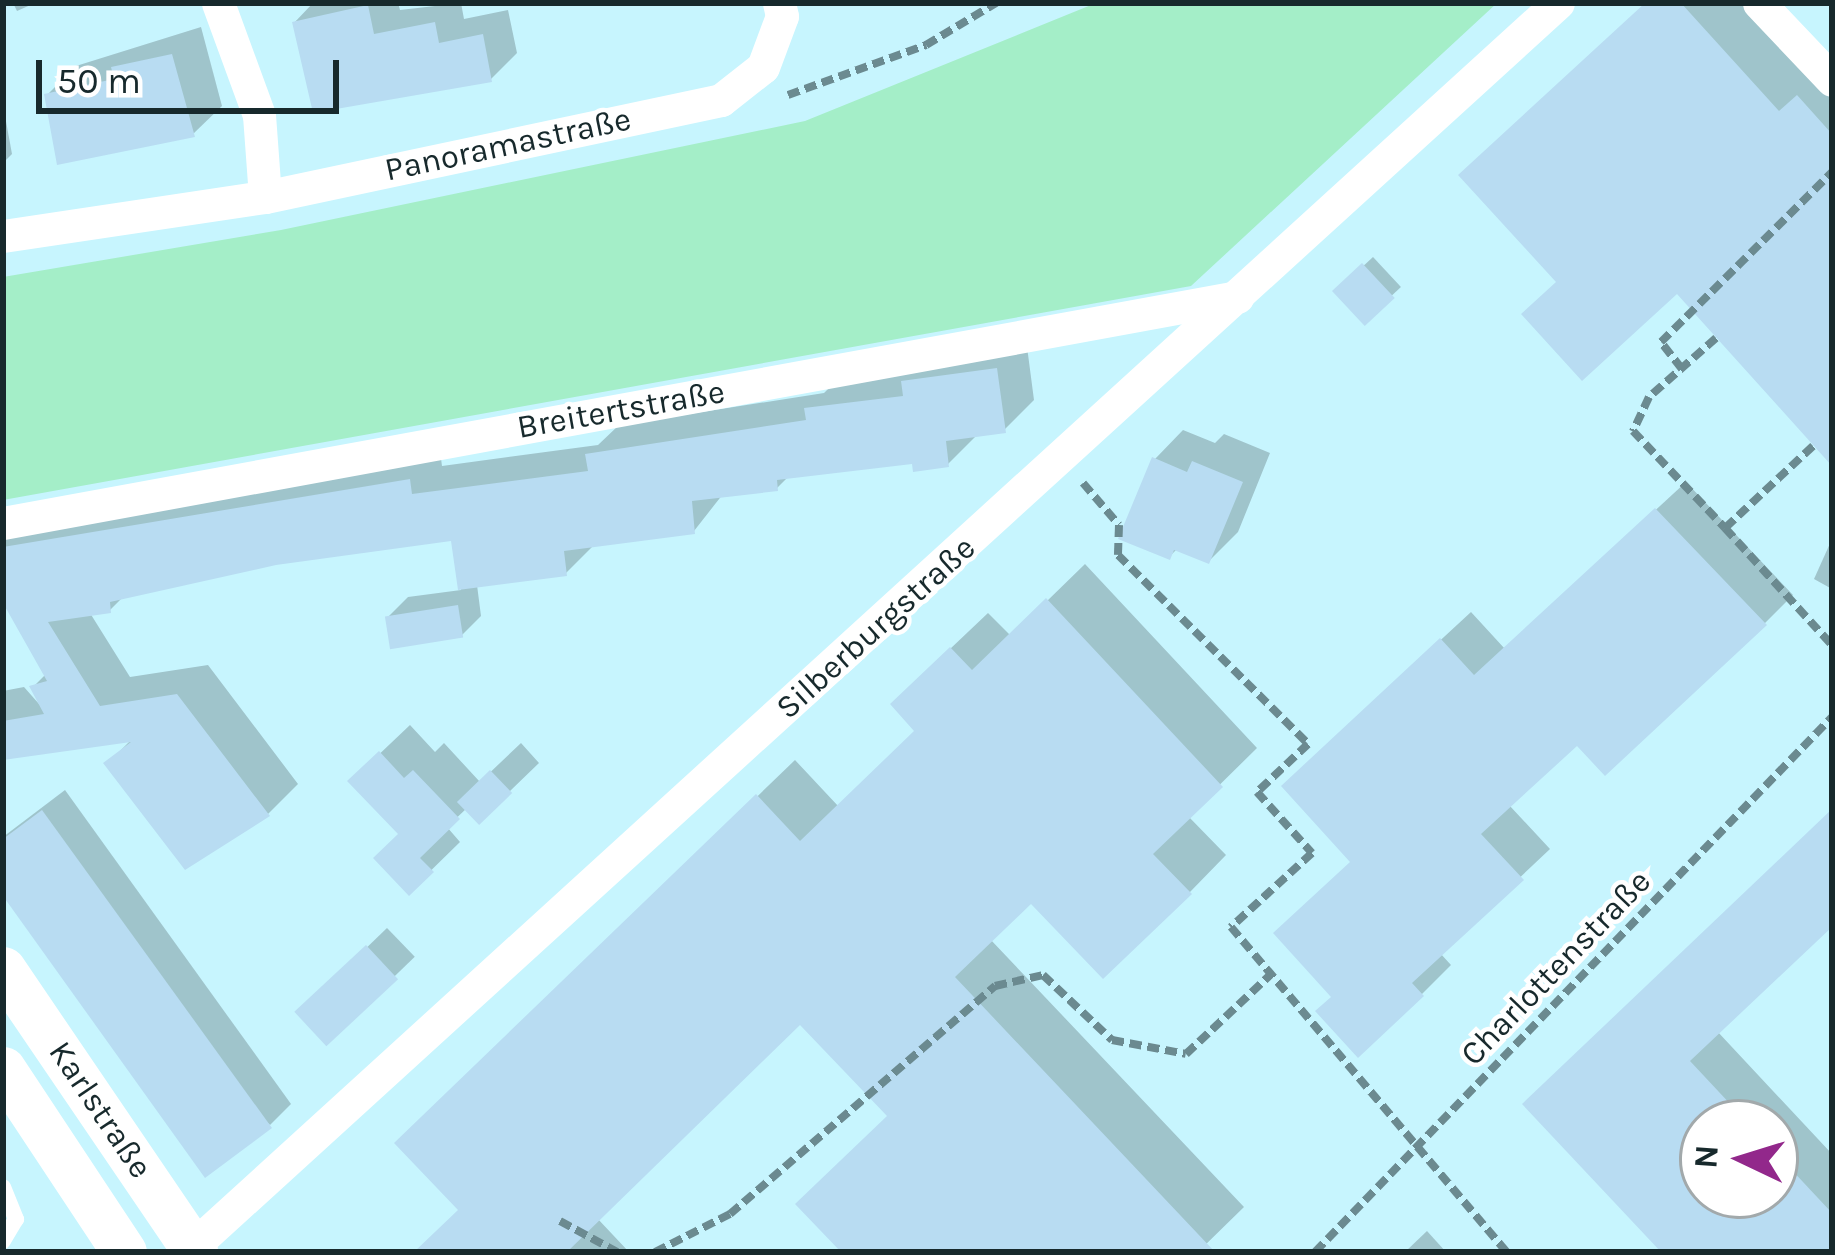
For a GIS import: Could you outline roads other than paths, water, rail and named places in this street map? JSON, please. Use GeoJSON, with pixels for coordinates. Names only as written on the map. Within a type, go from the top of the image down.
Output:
{"type":"FeatureCollection","features":[{"type":"Feature","properties":{"kind":"main road","name":"Karlstraße"},"geometry":{"type":"LineString","coordinates":[[3,969],[191,1251]]}},
{"type":"Feature","properties":{"kind":"main road","name":"Karlstraße"},"geometry":{"type":"LineString","coordinates":[[3,1069],[124,1252]]}},
{"type":"Feature","properties":{"kind":"street"},"geometry":{"type":"LineString","coordinates":[[218,3],[259,115],[265,197]]}},
{"type":"Feature","properties":{"kind":"street","name":"Panoramastraße"},"geometry":{"type":"LineString","coordinates":[[3,236],[265,197],[721,100],[763,67],[782,16],[779,3]]}},
{"type":"Feature","properties":{"kind":"street","name":"Silberburgstraße"},"geometry":{"type":"LineString","coordinates":[[191,1251],[1558,3]]}},
{"type":"Feature","properties":{"kind":"street"},"geometry":{"type":"LineString","coordinates":[[1759,3],[1832,80]]}},
{"type":"Feature","properties":{"kind":"street","name":"Breitertstraße"},"geometry":{"type":"LineString","coordinates":[[3,523],[1238,296]]}},
{"type":"Feature","properties":{"kind":"lane"},"geometry":{"type":"LineString","coordinates":[[3,1187],[16,1219],[3,1241]]}}]}
